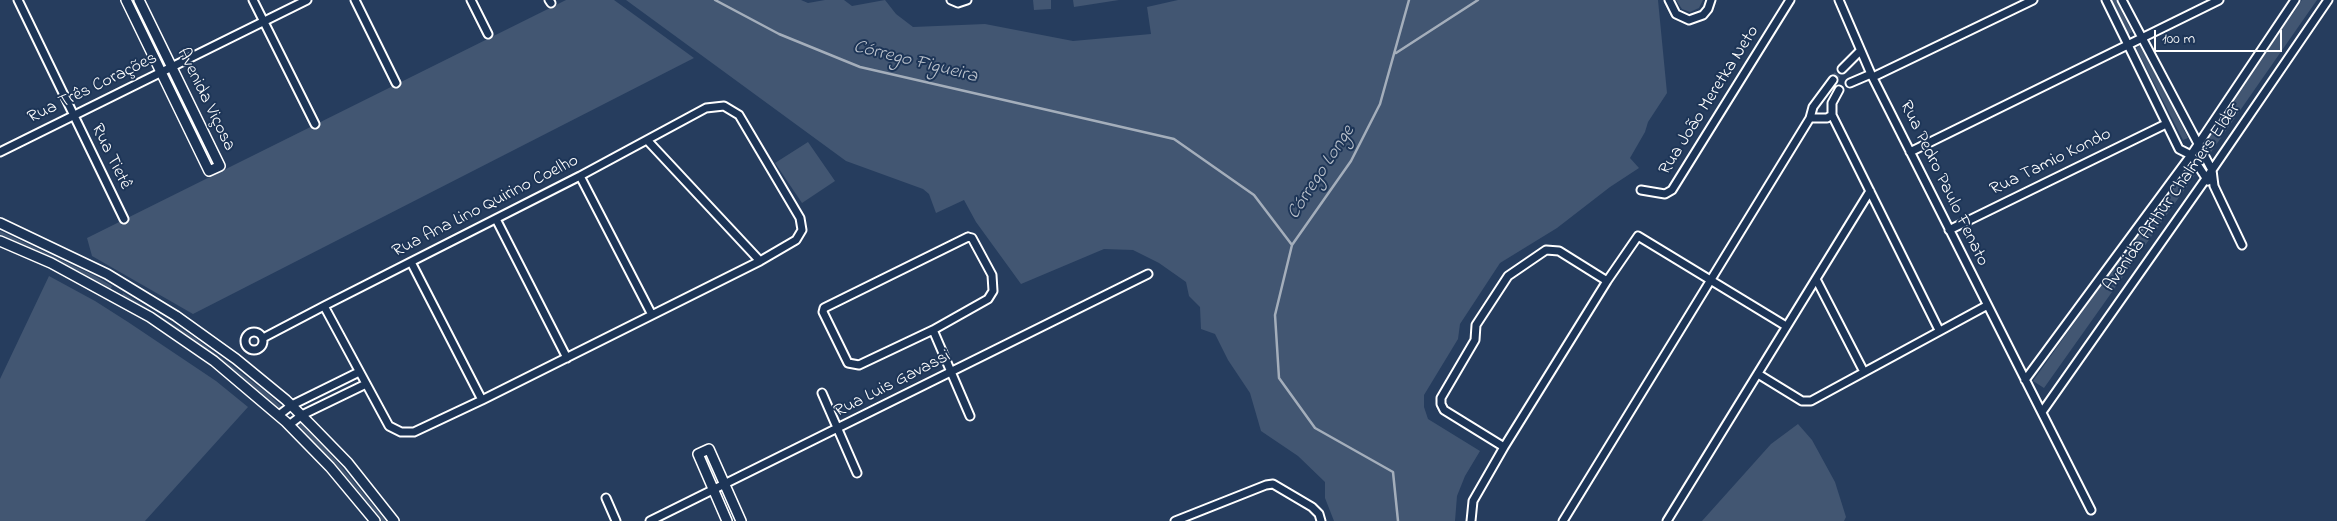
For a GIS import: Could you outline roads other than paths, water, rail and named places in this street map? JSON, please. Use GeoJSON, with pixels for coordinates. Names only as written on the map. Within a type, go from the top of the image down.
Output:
{"type":"FeatureCollection","features":[{"type":"Feature","properties":{"kind":"street","name":"Rua Tietê"},"geometry":{"type":"LineString","coordinates":[[18,0],[124,219]]}},
{"type":"Feature","properties":{"kind":"street","name":"Avenida Viçosa"},"geometry":{"type":"LineString","coordinates":[[126,0],[209,171],[220,166],[139,0]]}},
{"type":"Feature","properties":{"kind":"street"},"geometry":{"type":"LineString","coordinates":[[253,0],[315,124]]}},
{"type":"Feature","properties":{"kind":"street","name":"Rua Três Corações"},"geometry":{"type":"LineString","coordinates":[[0,152],[307,0]]}},
{"type":"Feature","properties":{"kind":"street"},"geometry":{"type":"LineString","coordinates":[[355,0],[396,83]]}},
{"type":"Feature","properties":{"kind":"street"},"geometry":{"type":"LineString","coordinates":[[471,0],[488,34]]}},
{"type":"Feature","properties":{"kind":"street"},"geometry":{"type":"LineString","coordinates":[[951,0],[958,4],[967,0]]}},
{"type":"Feature","properties":{"kind":"street"},"geometry":{"type":"LineString","coordinates":[[1669,0],[1676,14],[1689,20],[1703,15],[1708,10],[1711,0]]}},
{"type":"Feature","properties":{"kind":"street","name":"Rua João Meretka Neto"},"geometry":{"type":"LineString","coordinates":[[1641,190],[1665,194],[1672,190],[1790,0]]}},
{"type":"Feature","properties":{"kind":"street"},"geometry":{"type":"LineString","coordinates":[[1850,83],[1872,75],[2032,0]]}},
{"type":"Feature","properties":{"kind":"street"},"geometry":{"type":"LineString","coordinates":[[2106,0],[2179,149],[2191,155],[2205,178],[2214,186]]}},
{"type":"Feature","properties":{"kind":"street"},"geometry":{"type":"LineString","coordinates":[[2122,0],[2212,170],[2214,186],[2242,245]]}},
{"type":"Feature","properties":{"kind":"street"},"geometry":{"type":"LineString","coordinates":[[1910,152],[2219,0]]}},
{"type":"Feature","properties":{"kind":"street","name":"Avenida Arthur Chalmers Elder"},"geometry":{"type":"LineString","coordinates":[[2025,380],[2191,155],[2296,0]]}},
{"type":"Feature","properties":{"kind":"street","name":"Avenida Arthur Chalmers Elder"},"geometry":{"type":"LineString","coordinates":[[2042,412],[2212,170],[2328,0]]}},
{"type":"Feature","properties":{"kind":"street","name":"Rua Pedro Paulo Fenato"},"geometry":{"type":"LineString","coordinates":[[1841,1],[1872,75],[1986,306],[2091,510]]}},
{"type":"Feature","properties":{"kind":"street"},"geometry":{"type":"LineString","coordinates":[[1842,69],[1860,50]]}},
{"type":"Feature","properties":{"kind":"street"},"geometry":{"type":"LineString","coordinates":[[1563,521],[1810,118],[1813,107],[1833,80]]}},
{"type":"Feature","properties":{"kind":"street"},"geometry":{"type":"LineString","coordinates":[[1827,86],[1837,92],[1832,115],[1938,330]]}},
{"type":"Feature","properties":{"kind":"street","name":"Rua Ana Lino Quirino Coelho"},"geometry":{"type":"LineString","coordinates":[[262,338],[580,176],[706,108],[724,106],[739,115],[800,218],[802,230],[796,240],[760,261]]}},
{"type":"Feature","properties":{"kind":"street"},"geometry":{"type":"LineString","coordinates":[[1810,118],[1827,118],[1832,115]]}},
{"type":"Feature","properties":{"kind":"street","name":"Rua Tamio Kondo"},"geometry":{"type":"LineString","coordinates":[[1949,230],[2166,124]]}},
{"type":"Feature","properties":{"kind":"street"},"geometry":{"type":"LineString","coordinates":[[324,306],[389,426],[401,432],[414,432],[568,358],[760,261],[647,140]]}},
{"type":"Feature","properties":{"kind":"street"},"geometry":{"type":"LineString","coordinates":[[580,176],[652,315]]}},
{"type":"Feature","properties":{"kind":"street"},"geometry":{"type":"LineString","coordinates":[[1667,521],[1870,192]]}},
{"type":"Feature","properties":{"kind":"street"},"geometry":{"type":"LineString","coordinates":[[496,219],[568,358]]}},
{"type":"Feature","properties":{"kind":"street"},"geometry":{"type":"LineString","coordinates":[[0,223],[67,253],[121,282],[202,334],[263,380],[292,405],[348,463],[394,521]]}},
{"type":"Feature","properties":{"kind":"street"},"geometry":{"type":"LineString","coordinates":[[1471,521],[1473,501],[1504,447],[1607,281],[1638,236],[1786,326]]}},
{"type":"Feature","properties":{"kind":"street"},"geometry":{"type":"LineString","coordinates":[[962,238],[972,238],[992,275],[993,291],[982,304],[933,330],[854,366],[848,363],[823,312],[824,308],[962,238]]}},
{"type":"Feature","properties":{"kind":"street"},"geometry":{"type":"LineString","coordinates":[[0,241],[51,263],[112,296],[179,336],[279,415],[330,466],[375,521]]}},
{"type":"Feature","properties":{"kind":"street"},"geometry":{"type":"LineString","coordinates":[[1504,447],[1444,410],[1441,404],[1441,398],[1475,340],[1476,325],[1508,276],[1546,250],[1559,250],[1607,281]]}},
{"type":"Feature","properties":{"kind":"street"},"geometry":{"type":"LineString","coordinates":[[412,262],[482,400]]}},
{"type":"Feature","properties":{"kind":"street","name":"Rua Luis Gavassi"},"geometry":{"type":"LineString","coordinates":[[650,521],[1148,274]]}},
{"type":"Feature","properties":{"kind":"street"},"geometry":{"type":"LineString","coordinates":[[1816,278],[1864,372]]}},
{"type":"Feature","properties":{"kind":"street"},"geometry":{"type":"LineString","coordinates":[[112,296],[121,282]]}},
{"type":"Feature","properties":{"kind":"street"},"geometry":{"type":"LineString","coordinates":[[1758,374],[1802,401],[1811,401],[1938,330],[1986,306]]}},
{"type":"Feature","properties":{"kind":"street"},"geometry":{"type":"LineString","coordinates":[[933,330],[970,416]]}},
{"type":"Feature","properties":{"kind":"street"},"geometry":{"type":"LineString","coordinates":[[279,415],[292,405],[359,372]]}},
{"type":"Feature","properties":{"kind":"street"},"geometry":{"type":"LineString","coordinates":[[289,425],[302,415],[366,384]]}},
{"type":"Feature","properties":{"kind":"street"},"geometry":{"type":"LineString","coordinates":[[822,393],[857,473]]}},
{"type":"Feature","properties":{"kind":"street"},"geometry":{"type":"LineString","coordinates":[[727,521],[698,454],[710,448],[741,521]]}},
{"type":"Feature","properties":{"kind":"street"},"geometry":{"type":"LineString","coordinates":[[1175,521],[1266,485],[1273,484],[1312,507],[1319,514],[1321,521]]}},
{"type":"Feature","properties":{"kind":"street"},"geometry":{"type":"LineString","coordinates":[[606,498],[616,521]]}},
{"type":"Feature","properties":{"kind":"waterway","name":"Córrego Figueira"},"geometry":{"type":"LineString","coordinates":[[715,0],[779,34],[860,67],[1174,139],[1254,195],[1292,245],[1275,315],[1279,378],[1315,428],[1393,472],[1398,521]]}},
{"type":"Feature","properties":{"kind":"waterway","name":"Córrego Longe"},"geometry":{"type":"LineString","coordinates":[[1292,245],[1351,161],[1380,104],[1409,0]]}},
{"type":"Feature","properties":{"kind":"waterway"},"geometry":{"type":"LineString","coordinates":[[1396,53],[1478,0]]}},
{"type":"Feature","properties":{"kind":"tunnel"},"geometry":{"type":"LineString","coordinates":[[1833,80],[1842,69]]}}]}
